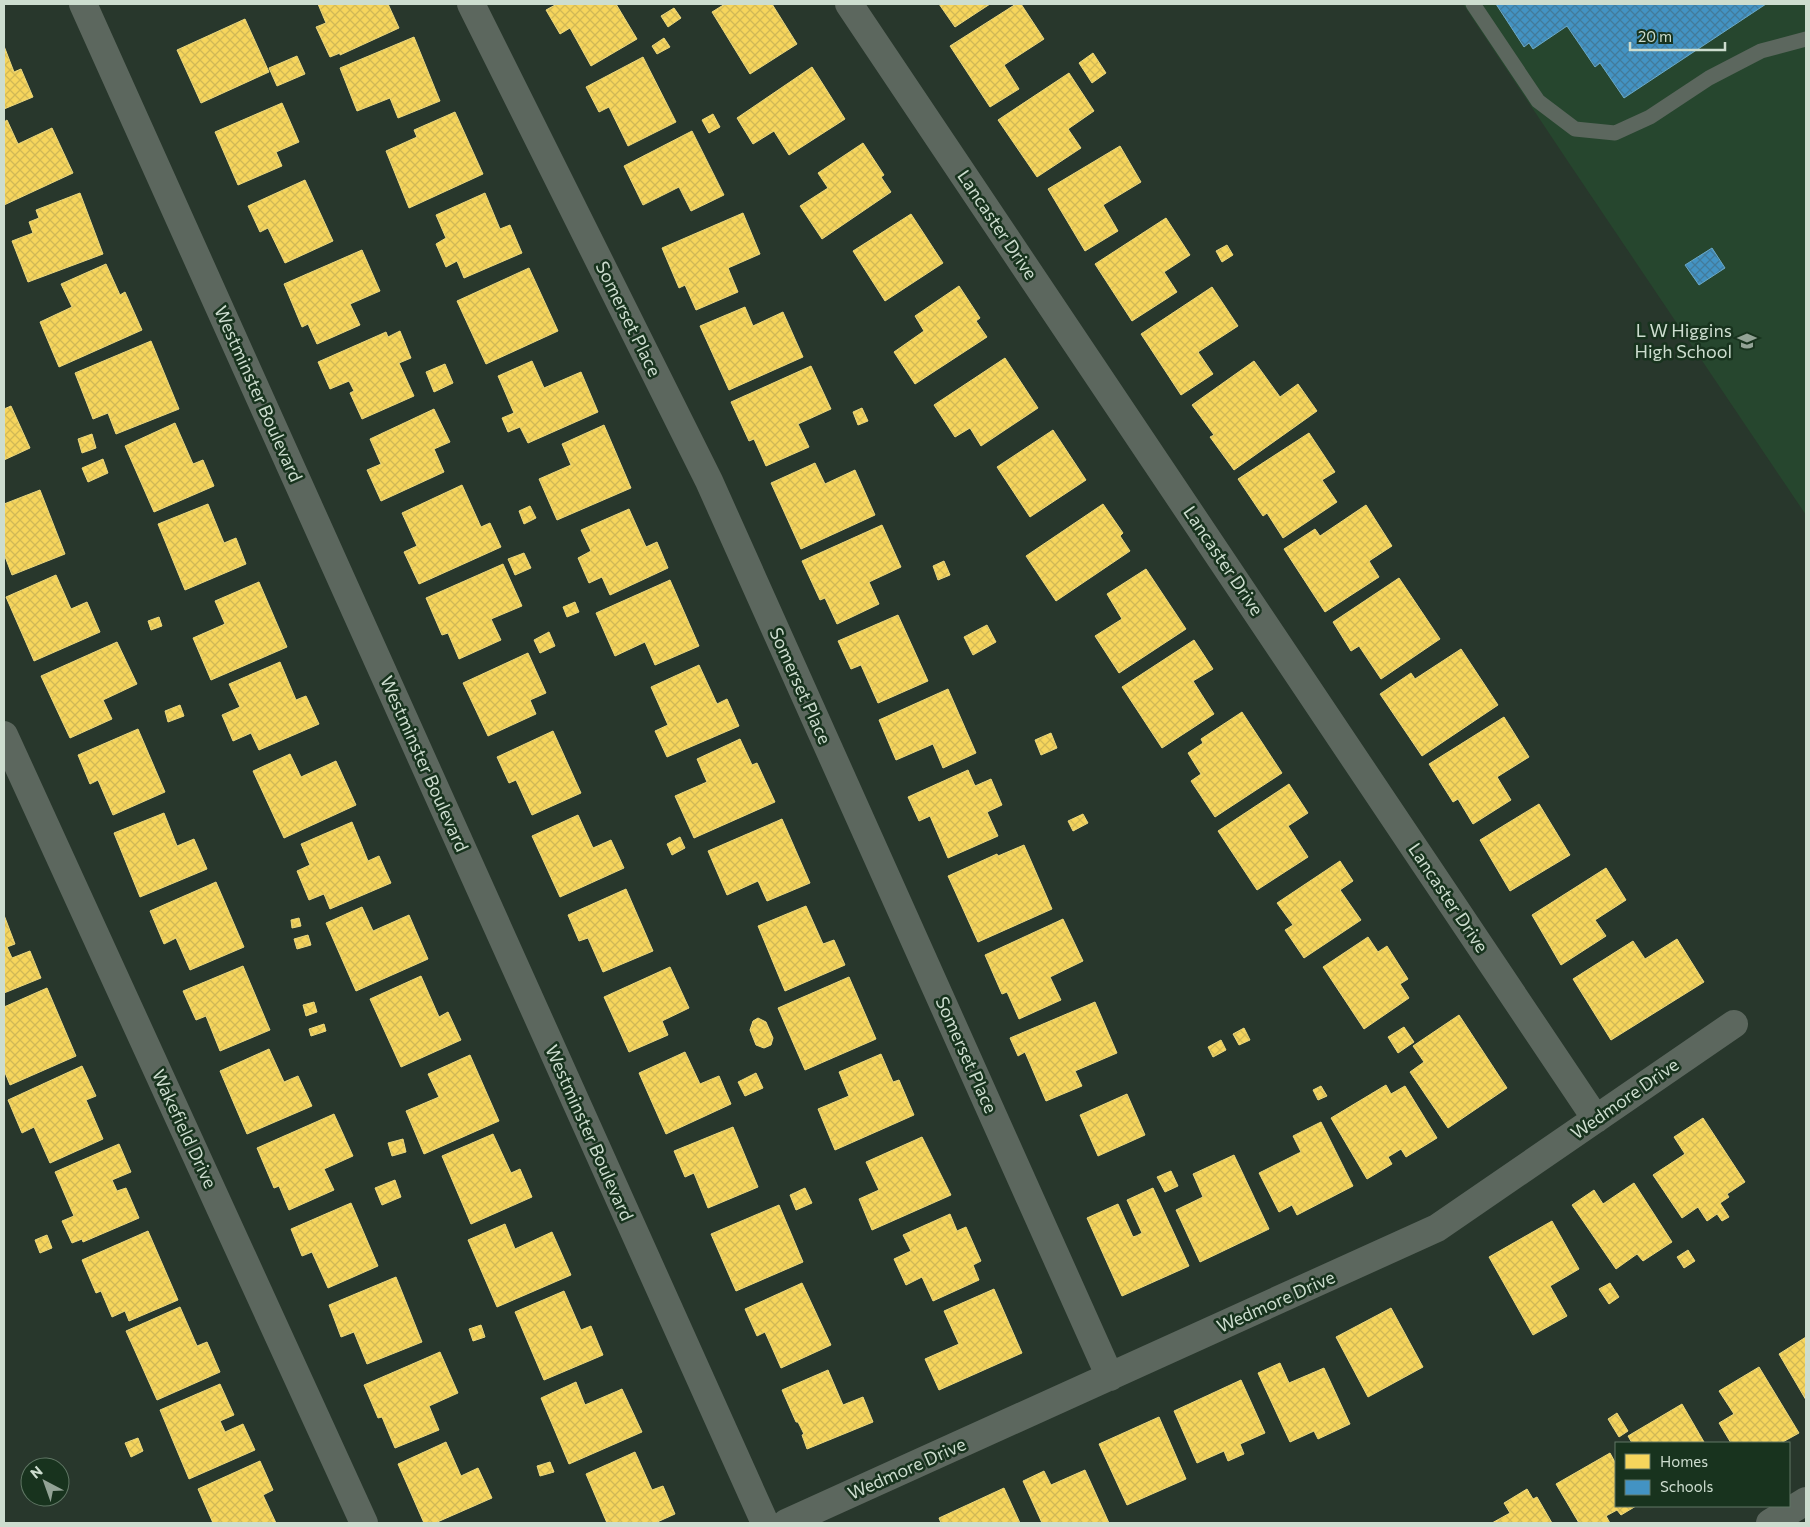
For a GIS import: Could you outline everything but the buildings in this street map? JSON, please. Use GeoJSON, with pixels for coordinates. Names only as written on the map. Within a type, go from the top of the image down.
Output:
{"type":"FeatureCollection","features":[{"type":"Feature","properties":{"kind":"street","name":"Westminster Boulevard"},"geometry":{"type":"LineString","coordinates":[[83,4],[765,1523]]}},
{"type":"Feature","properties":{"kind":"street","name":"Somerset Place"},"geometry":{"type":"LineString","coordinates":[[471,4],[709,481],[1110,1377]]}},
{"type":"Feature","properties":{"kind":"street","name":"Lancaster Drive"},"geometry":{"type":"LineString","coordinates":[[849,4],[1596,1119]]}},
{"type":"Feature","properties":{"kind":"street","name":"Wakefield Drive"},"geometry":{"type":"LineString","coordinates":[[4,735],[364,1523]]}},
{"type":"Feature","properties":{"kind":"street","name":"Wedmore Drive"},"geometry":{"type":"LineString","coordinates":[[786,1523],[1437,1228],[1734,1024]]}},
{"type":"Feature","properties":{"kind":"street"},"geometry":{"type":"LineString","coordinates":[[1770,1523],[1806,1501]]}},
{"type":"Feature","properties":{"kind":"lane"},"geometry":{"type":"LineString","coordinates":[[1474,4],[1538,101],[1575,128],[1615,133],[1650,117],[1709,78],[1761,51],[1806,39]]}},
{"type":"Feature","properties":{"kind":"shaded area","name":"L W Higgins High School"},"geometry":{"type":"Polygon","coordinates":[[[1463,4],[1806,4],[1806,515],[1571,166],[1463,4]]]}},
{"type":"Feature","properties":{"kind":"place","name":"L W Higgins High School"},"geometry":{"type":"Point","coordinates":[1747,341]}}]}
